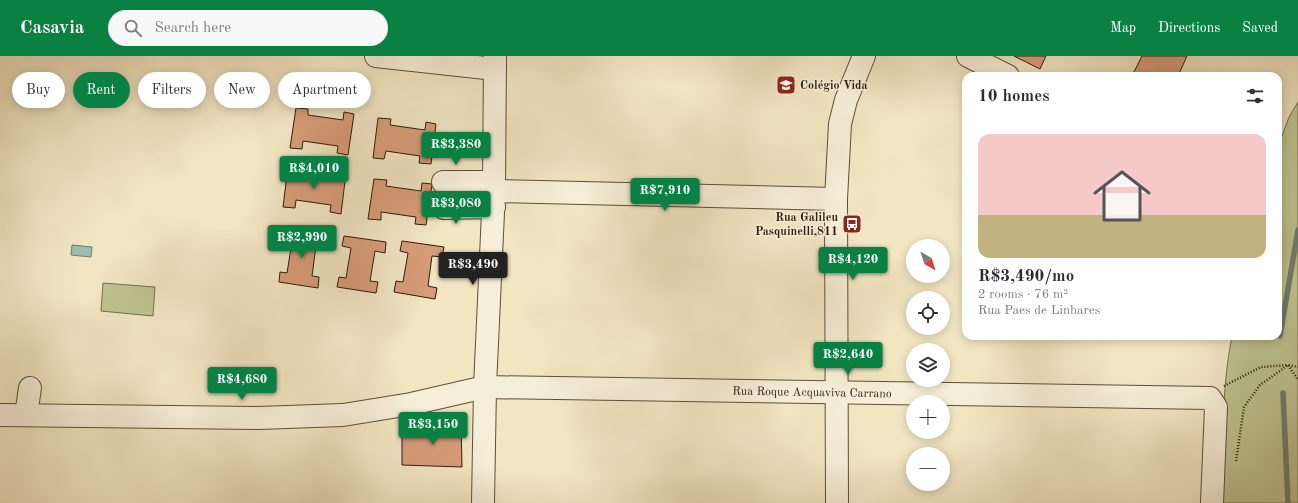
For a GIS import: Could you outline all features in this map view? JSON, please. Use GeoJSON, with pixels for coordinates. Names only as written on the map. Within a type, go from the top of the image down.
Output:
{"type":"FeatureCollection","features":[{"type":"Feature","properties":{"kind":"street"},"geometry":{"type":"LineString","coordinates":[[376,56],[495,62],[494,193],[485,387],[483,503]]}},
{"type":"Feature","properties":{"kind":"street"},"geometry":{"type":"LineString","coordinates":[[837,503],[836,199],[840,124],[846,100],[864,56]]}},
{"type":"Feature","properties":{"kind":"street"},"geometry":{"type":"LineString","coordinates":[[968,56],[1000,72]]}},
{"type":"Feature","properties":{"kind":"street"},"geometry":{"type":"LineString","coordinates":[[443,182],[468,182],[494,193],[836,199]]}},
{"type":"Feature","properties":{"kind":"street"},"geometry":{"type":"LineString","coordinates":[[444,208],[468,208],[494,193]]}},
{"type":"Feature","properties":{"kind":"street","name":"Rua Roque Acquaviva Carrano"},"geometry":{"type":"LineString","coordinates":[[0,415],[26,414],[259,418],[343,415],[411,404],[485,387],[1205,398]]}},
{"type":"Feature","properties":{"kind":"street"},"geometry":{"type":"LineString","coordinates":[[26,414],[30,388]]}},
{"type":"Feature","properties":{"kind":"street"},"geometry":{"type":"LineString","coordinates":[[1205,398],[1216,407],[1212,503]]}},
{"type":"Feature","properties":{"kind":"path"},"geometry":{"type":"LineString","coordinates":[[1288,365],[1298,380]]}},
{"type":"Feature","properties":{"kind":"path"},"geometry":{"type":"LineString","coordinates":[[1235,465],[1244,408],[1260,385],[1288,365]]}},
{"type":"Feature","properties":{"kind":"path"},"geometry":{"type":"LineString","coordinates":[[1205,398],[1261,367],[1288,365],[1298,367]]}},
{"type":"Feature","properties":{"kind":"green space"},"geometry":{"type":"Polygon","coordinates":[[[1298,102],[1298,503],[1222,503],[1224,398],[1228,356],[1231,340],[1282,340],[1282,136],[1289,117],[1298,102]]]}},
{"type":"Feature","properties":{"kind":"green space"},"geometry":{"type":"Polygon","coordinates":[[[103,283],[155,287],[153,316],[101,311],[103,283]]]}},
{"type":"Feature","properties":{"kind":"shaded area"},"geometry":{"type":"Polygon","coordinates":[[[72,245],[92,247],[91,257],[71,255],[72,245]]]}},
{"type":"Feature","properties":{"kind":"building"},"geometry":{"type":"Polygon","coordinates":[[[1014,56],[1046,56],[1040,69],[1014,56]]]}},
{"type":"Feature","properties":{"kind":"building"},"geometry":{"type":"Polygon","coordinates":[[[1142,56],[1187,56],[1180,72],[1134,72],[1142,56]]]}},
{"type":"Feature","properties":{"kind":"building"},"geometry":{"type":"Polygon","coordinates":[[[296,108],[308,109],[308,115],[343,120],[344,112],[354,114],[348,155],[337,153],[338,146],[303,141],[302,149],[290,148],[296,108]]]}},
{"type":"Feature","properties":{"kind":"building"},"geometry":{"type":"Polygon","coordinates":[[[378,118],[391,119],[390,125],[425,130],[426,122],[436,124],[431,164],[419,163],[420,156],[386,151],[384,159],[373,158],[378,118]]]}},
{"type":"Feature","properties":{"kind":"building"},"geometry":{"type":"Polygon","coordinates":[[[288,167],[301,168],[300,175],[335,179],[336,171],[346,173],[341,214],[330,212],[331,205],[296,200],[295,208],[283,207],[288,167]]]}},
{"type":"Feature","properties":{"kind":"building"},"geometry":{"type":"Polygon","coordinates":[[[374,179],[387,180],[386,186],[421,191],[422,183],[432,184],[426,225],[415,224],[416,217],[381,212],[381,220],[368,219],[374,179]]]}},
{"type":"Feature","properties":{"kind":"building"},"geometry":{"type":"Polygon","coordinates":[[[286,231],[327,237],[326,248],[316,246],[312,276],[319,277],[318,288],[279,282],[280,272],[287,273],[292,242],[284,241],[286,231]]]}},
{"type":"Feature","properties":{"kind":"building"},"geometry":{"type":"Polygon","coordinates":[[[344,236],[386,242],[385,253],[375,251],[370,281],[378,282],[376,293],[337,287],[339,277],[346,278],[351,248],[342,246],[344,236]]]}},
{"type":"Feature","properties":{"kind":"building"},"geometry":{"type":"Polygon","coordinates":[[[402,241],[444,247],[442,257],[432,256],[428,286],[437,288],[435,299],[394,292],[396,281],[403,282],[408,253],[400,251],[402,241]]]}},
{"type":"Feature","properties":{"kind":"building"},"geometry":{"type":"Polygon","coordinates":[[[451,423],[461,423],[462,467],[402,465],[402,431],[451,423]]]}},
{"type":"Feature","properties":{"kind":"waterway"},"geometry":{"type":"LineString","coordinates":[[1282,324],[1298,230]]}},
{"type":"Feature","properties":{"kind":"waterway"},"geometry":{"type":"LineString","coordinates":[[1283,393],[1288,503]]}},
{"type":"Feature","properties":{"kind":"place","name":"Colégio Vida"},"geometry":{"type":"Point","coordinates":[786,85]}},
{"type":"Feature","properties":{"kind":"place","name":"Rua Galileu Pasquinelli,811"},"geometry":{"type":"Point","coordinates":[852,224]}}]}
